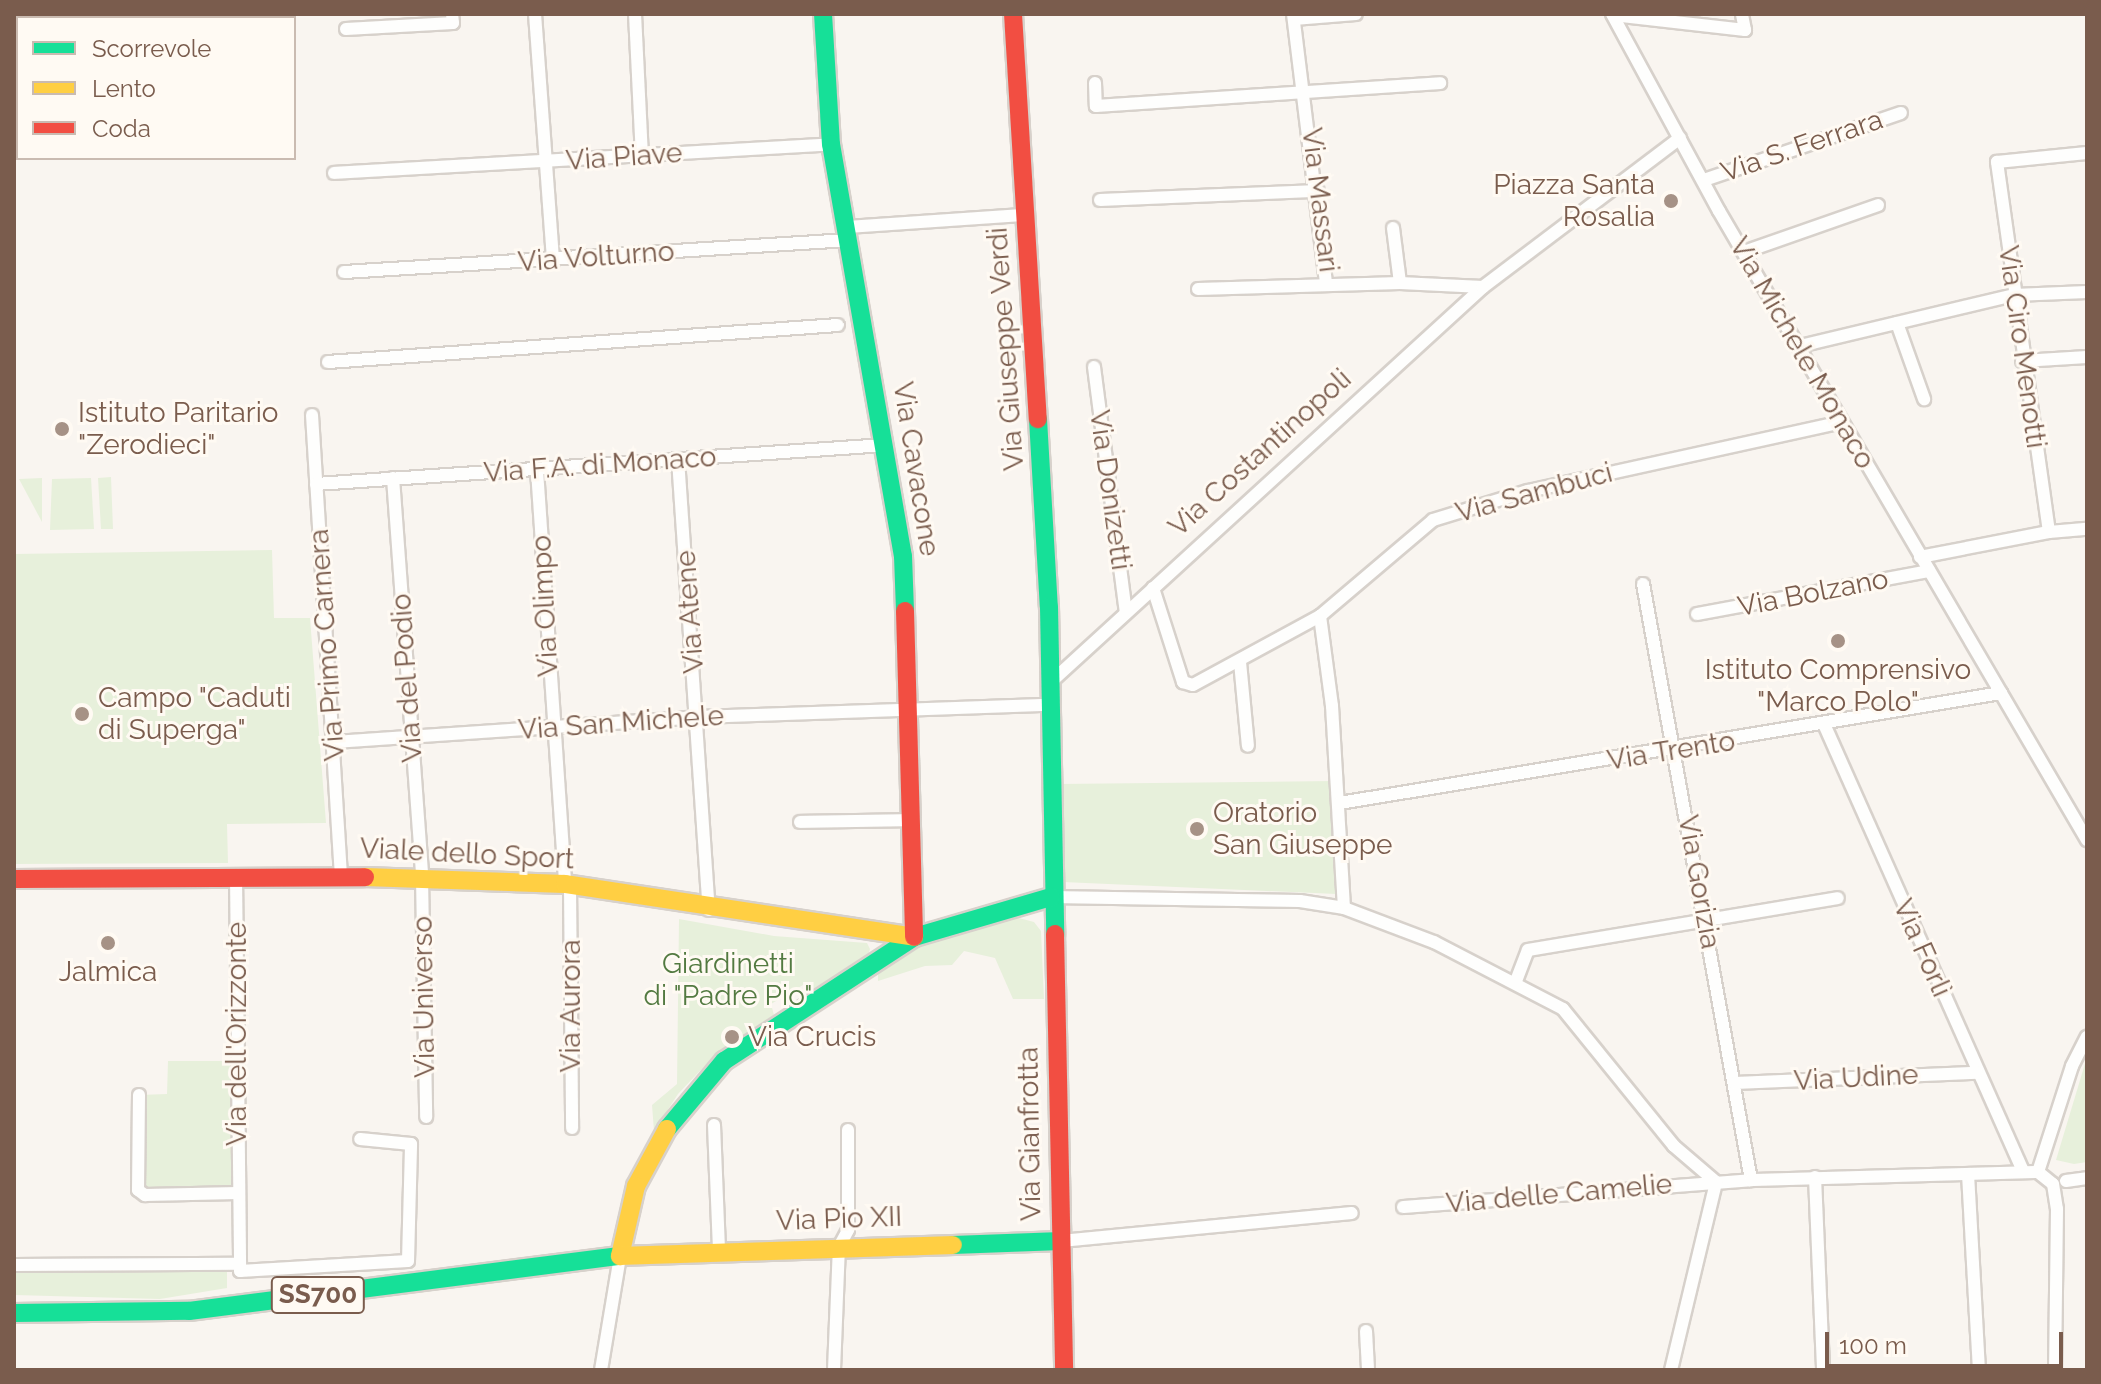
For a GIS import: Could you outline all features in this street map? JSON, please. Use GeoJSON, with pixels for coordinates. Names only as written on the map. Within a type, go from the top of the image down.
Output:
{"type":"FeatureCollection","features":[{"type":"Feature","properties":{"kind":"main road","name":"Via Cavacone"},"geometry":{"type":"LineString","coordinates":[[823,14],[831,144],[903,556],[914,937]]}},
{"type":"Feature","properties":{"kind":"main road","name":"Via Giuseppe Verdi"},"geometry":{"type":"LineString","coordinates":[[1013,14],[1024,215],[1036,338],[1052,681]]}},
{"type":"Feature","properties":{"kind":"main road"},"geometry":{"type":"LineString","coordinates":[[620,1256],[636,1186],[693,1092],[759,1037],[914,937],[1051,897],[1052,681]]}},
{"type":"Feature","properties":{"kind":"main road","name":"Viale dello Sport"},"geometry":{"type":"LineString","coordinates":[[14,879],[341,876],[568,885],[709,910],[914,937]]}},
{"type":"Feature","properties":{"kind":"main road","name":"Via Gianfrotta"},"geometry":{"type":"LineString","coordinates":[[1051,897],[1064,1370]]}},
{"type":"Feature","properties":{"kind":"main road","name":"Via Pio XII"},"geometry":{"type":"LineString","coordinates":[[620,1256],[1061,1241]]}},
{"type":"Feature","properties":{"kind":"main road","name":"SS700"},"geometry":{"type":"LineString","coordinates":[[14,1313],[189,1311],[620,1256]]}},
{"type":"Feature","properties":{"kind":"street"},"geometry":{"type":"LineString","coordinates":[[346,29],[453,23],[452,14]]}},
{"type":"Feature","properties":{"kind":"street"},"geometry":{"type":"LineString","coordinates":[[535,14],[553,261]]}},
{"type":"Feature","properties":{"kind":"street"},"geometry":{"type":"LineString","coordinates":[[635,14],[642,156]]}},
{"type":"Feature","properties":{"kind":"street"},"geometry":{"type":"LineString","coordinates":[[1294,17],[1356,14]]}},
{"type":"Feature","properties":{"kind":"street"},"geometry":{"type":"LineString","coordinates":[[1612,14],[1696,20],[1745,30],[1742,14]]}},
{"type":"Feature","properties":{"kind":"street","name":"Via Michele Monaco"},"geometry":{"type":"LineString","coordinates":[[1612,14],[1744,252],[2087,840]]}},
{"type":"Feature","properties":{"kind":"street","name":"Via Massari"},"geometry":{"type":"LineString","coordinates":[[1294,17],[1307,95],[1326,284],[1400,283],[1483,287]]}},
{"type":"Feature","properties":{"kind":"street"},"geometry":{"type":"LineString","coordinates":[[1095,83],[1096,106],[1307,95],[1440,83]]}},
{"type":"Feature","properties":{"kind":"street","name":"Via S. Ferrara"},"geometry":{"type":"LineString","coordinates":[[1704,180],[1901,113]]}},
{"type":"Feature","properties":{"kind":"street","name":"Via Costantinopoli"},"geometry":{"type":"LineString","coordinates":[[1052,681],[1483,287],[1680,138]]}},
{"type":"Feature","properties":{"kind":"street","name":"Via Piave"},"geometry":{"type":"LineString","coordinates":[[334,173],[831,144]]}},
{"type":"Feature","properties":{"kind":"street","name":"Via Ciro Menotti"},"geometry":{"type":"LineString","coordinates":[[2049,532],[2022,361],[1997,162],[2087,153]]}},
{"type":"Feature","properties":{"kind":"street"},"geometry":{"type":"LineString","coordinates":[[1100,200],[1318,191]]}},
{"type":"Feature","properties":{"kind":"street"},"geometry":{"type":"LineString","coordinates":[[1744,252],[1878,205]]}},
{"type":"Feature","properties":{"kind":"street","name":"Via Volturno"},"geometry":{"type":"LineString","coordinates":[[344,272],[553,261],[1024,215]]}},
{"type":"Feature","properties":{"kind":"street"},"geometry":{"type":"LineString","coordinates":[[1393,228],[1400,283]]}},
{"type":"Feature","properties":{"kind":"street"},"geometry":{"type":"LineString","coordinates":[[1198,289],[1326,284]]}},
{"type":"Feature","properties":{"kind":"street"},"geometry":{"type":"LineString","coordinates":[[1800,346],[2014,295],[2087,292]]}},
{"type":"Feature","properties":{"kind":"street"},"geometry":{"type":"LineString","coordinates":[[1897,323],[1924,399]]}},
{"type":"Feature","properties":{"kind":"street"},"geometry":{"type":"LineString","coordinates":[[328,362],[838,325]]}},
{"type":"Feature","properties":{"kind":"street"},"geometry":{"type":"LineString","coordinates":[[2022,361],[2087,357]]}},
{"type":"Feature","properties":{"kind":"street","name":"Via Donizetti"},"geometry":{"type":"LineString","coordinates":[[1094,367],[1126,612]]}},
{"type":"Feature","properties":{"kind":"street","name":"Via Primo Carnera"},"geometry":{"type":"LineString","coordinates":[[312,415],[341,876]]}},
{"type":"Feature","properties":{"kind":"street","name":"Via Sambuci"},"geometry":{"type":"LineString","coordinates":[[1153,588],[1187,686],[1240,662],[1320,616],[1433,520],[1528,491],[1842,422]]}},
{"type":"Feature","properties":{"kind":"street","name":"Via F.A. di Monaco"},"geometry":{"type":"LineString","coordinates":[[316,484],[885,445]]}},
{"type":"Feature","properties":{"kind":"street","name":"Via Atene"},"geometry":{"type":"LineString","coordinates":[[678,459],[709,910]]}},
{"type":"Feature","properties":{"kind":"street","name":"Via Olimpo"},"geometry":{"type":"LineString","coordinates":[[537,470],[552,729],[568,885]]}},
{"type":"Feature","properties":{"kind":"street","name":"Via del Podio"},"geometry":{"type":"LineString","coordinates":[[393,478],[422,877]]}},
{"type":"Feature","properties":{"kind":"street"},"geometry":{"type":"LineString","coordinates":[[1920,557],[2049,532],[2087,529]]}},
{"type":"Feature","properties":{"kind":"street","name":"Via Bolzano"},"geometry":{"type":"LineString","coordinates":[[1697,614],[1929,571]]}},
{"type":"Feature","properties":{"kind":"street","name":"Via Gorizia"},"geometry":{"type":"LineString","coordinates":[[1643,584],[1751,1180]]}},
{"type":"Feature","properties":{"kind":"street"},"geometry":{"type":"LineString","coordinates":[[1320,616],[1340,803],[1344,908]]}},
{"type":"Feature","properties":{"kind":"street"},"geometry":{"type":"LineString","coordinates":[[1240,662],[1248,746]]}},
{"type":"Feature","properties":{"kind":"street","name":"Via Trento"},"geometry":{"type":"LineString","coordinates":[[1340,803],[1674,751],[2000,691]]}},
{"type":"Feature","properties":{"kind":"street","name":"Via San Michele"},"geometry":{"type":"LineString","coordinates":[[333,742],[698,717],[1050,705]]}},
{"type":"Feature","properties":{"kind":"street","name":"Via Forlì"},"geometry":{"type":"LineString","coordinates":[[1824,724],[2023,1171]]}},
{"type":"Feature","properties":{"kind":"street"},"geometry":{"type":"LineString","coordinates":[[800,822],[911,820]]}},
{"type":"Feature","properties":{"kind":"street","name":"Via dell'Orizzonte"},"geometry":{"type":"LineString","coordinates":[[236,875],[239,1264]]}},
{"type":"Feature","properties":{"kind":"street","name":"Via Universo"},"geometry":{"type":"LineString","coordinates":[[422,877],[426,1117]]}},
{"type":"Feature","properties":{"kind":"street","name":"Via Aurora"},"geometry":{"type":"LineString","coordinates":[[568,885],[572,1128]]}},
{"type":"Feature","properties":{"kind":"street"},"geometry":{"type":"LineString","coordinates":[[1051,897],[1300,901],[1344,908],[1516,981],[1563,1009],[1674,1146],[1716,1182],[1671,1370]]}},
{"type":"Feature","properties":{"kind":"street"},"geometry":{"type":"LineString","coordinates":[[1516,981],[1528,950],[1838,898]]}},
{"type":"Feature","properties":{"kind":"street"},"geometry":{"type":"LineString","coordinates":[[2055,1370],[2057,1209],[2053,1184],[2038,1172],[2072,1066],[2087,1037]]}},
{"type":"Feature","properties":{"kind":"street","name":"Via Udine"},"geometry":{"type":"LineString","coordinates":[[1735,1083],[1977,1073]]}},
{"type":"Feature","properties":{"kind":"street"},"geometry":{"type":"LineString","coordinates":[[139,1095],[138,1190],[145,1195],[238,1193]]}},
{"type":"Feature","properties":{"kind":"street"},"geometry":{"type":"LineString","coordinates":[[714,1125],[719,1251]]}},
{"type":"Feature","properties":{"kind":"street"},"geometry":{"type":"LineString","coordinates":[[834,1370],[839,1247],[848,1230],[848,1130]]}},
{"type":"Feature","properties":{"kind":"street"},"geometry":{"type":"LineString","coordinates":[[14,1265],[239,1264],[240,1271],[408,1261],[411,1144],[360,1139]]}},
{"type":"Feature","properties":{"kind":"street","name":"Via delle Camelie"},"geometry":{"type":"LineString","coordinates":[[1403,1207],[1751,1180],[2038,1172]]}},
{"type":"Feature","properties":{"kind":"street"},"geometry":{"type":"LineString","coordinates":[[1968,1174],[1979,1370]]}},
{"type":"Feature","properties":{"kind":"street"},"geometry":{"type":"LineString","coordinates":[[1815,1177],[1823,1370]]}},
{"type":"Feature","properties":{"kind":"street"},"geometry":{"type":"LineString","coordinates":[[2066,1181],[2087,1178]]}},
{"type":"Feature","properties":{"kind":"street"},"geometry":{"type":"LineString","coordinates":[[1061,1241],[1352,1213]]}},
{"type":"Feature","properties":{"kind":"street"},"geometry":{"type":"LineString","coordinates":[[601,1370],[620,1256]]}},
{"type":"Feature","properties":{"kind":"street"},"geometry":{"type":"LineString","coordinates":[[1366,1331],[1368,1370]]}},
{"type":"Feature","properties":{"kind":"green space"},"geometry":{"type":"Polygon","coordinates":[[[111,477],[113,529],[101,529],[98,478],[111,477]]]}},
{"type":"Feature","properties":{"kind":"green space"},"geometry":{"type":"Polygon","coordinates":[[[42,478],[42,522],[19,479],[42,478]]]}},
{"type":"Feature","properties":{"kind":"green space"},"geometry":{"type":"Polygon","coordinates":[[[91,478],[94,529],[50,530],[52,479],[91,478]]]}},
{"type":"Feature","properties":{"kind":"green space"},"geometry":{"type":"Polygon","coordinates":[[[272,550],[274,618],[310,618],[326,823],[227,824],[228,863],[14,864],[14,554],[272,550]]]}},
{"type":"Feature","properties":{"kind":"green space","name":"Oratorio San Giuseppe"},"geometry":{"type":"Polygon","coordinates":[[[1334,781],[1336,894],[1063,882],[1058,784],[1334,781]]]}},
{"type":"Feature","properties":{"kind":"green space"},"geometry":{"type":"Polygon","coordinates":[[[1015,917],[1034,922],[1041,931],[1044,999],[1013,999],[995,958],[964,951],[952,965],[925,966],[878,981],[878,971],[911,949],[1015,917]]]}},
{"type":"Feature","properties":{"kind":"green space","name":"Giardinetti di \"Padre Pio\""},"geometry":{"type":"Polygon","coordinates":[[[679,919],[774,936],[867,943],[870,949],[868,956],[813,990],[803,985],[771,1004],[774,1015],[714,1056],[678,1094],[654,1131],[652,1105],[677,1084],[679,919]]]}},
{"type":"Feature","properties":{"kind":"green space"},"geometry":{"type":"Polygon","coordinates":[[[2087,1057],[2087,1162],[2074,1164],[2056,1160],[2087,1057]]]}},
{"type":"Feature","properties":{"kind":"green space"},"geometry":{"type":"Polygon","coordinates":[[[168,1061],[237,1061],[238,1193],[138,1190],[139,1095],[167,1094],[168,1061]]]}},
{"type":"Feature","properties":{"kind":"green space"},"geometry":{"type":"Polygon","coordinates":[[[14,1258],[227,1258],[227,1288],[160,1299],[14,1295],[14,1258]]]}},
{"type":"Feature","properties":{"kind":"traffic: fast"},"geometry":{"type":"LineString","coordinates":[[823,14],[831,144],[903,556],[905,611]]}},
{"type":"Feature","properties":{"kind":"traffic: fast"},"geometry":{"type":"LineString","coordinates":[[1038,419],[1049,607],[1055,934]]}},
{"type":"Feature","properties":{"kind":"traffic: fast"},"geometry":{"type":"LineString","coordinates":[[667,1129],[724,1061],[914,937],[1051,897]]}},
{"type":"Feature","properties":{"kind":"traffic: fast"},"geometry":{"type":"LineString","coordinates":[[953,1245],[1061,1241]]}},
{"type":"Feature","properties":{"kind":"traffic: fast"},"geometry":{"type":"LineString","coordinates":[[14,1313],[189,1311],[620,1256]]}},
{"type":"Feature","properties":{"kind":"traffic: slow"},"geometry":{"type":"LineString","coordinates":[[365,877],[565,884],[914,937]]}},
{"type":"Feature","properties":{"kind":"traffic: slow"},"geometry":{"type":"LineString","coordinates":[[667,1129],[636,1186],[620,1256],[953,1245]]}},
{"type":"Feature","properties":{"kind":"traffic: jam"},"geometry":{"type":"LineString","coordinates":[[1013,14],[1038,419]]}},
{"type":"Feature","properties":{"kind":"traffic: jam"},"geometry":{"type":"LineString","coordinates":[[905,611],[914,937]]}},
{"type":"Feature","properties":{"kind":"traffic: jam"},"geometry":{"type":"LineString","coordinates":[[14,879],[365,877]]}},
{"type":"Feature","properties":{"kind":"traffic: jam"},"geometry":{"type":"LineString","coordinates":[[1055,934],[1064,1370]]}},
{"type":"Feature","properties":{"kind":"place","name":"Piazza Santa Rosalia"},"geometry":{"type":"Point","coordinates":[1671,201]}},
{"type":"Feature","properties":{"kind":"place","name":"Istituto Paritario \"Zerodieci\""},"geometry":{"type":"Point","coordinates":[62,429]}},
{"type":"Feature","properties":{"kind":"place","name":"Istituto Comprensivo \"Marco Polo\""},"geometry":{"type":"Point","coordinates":[1838,641]}},
{"type":"Feature","properties":{"kind":"place","name":"Campo \"Caduti di Superga\""},"geometry":{"type":"Point","coordinates":[82,714]}},
{"type":"Feature","properties":{"kind":"place","name":"Oratorio San Giuseppe"},"geometry":{"type":"Point","coordinates":[1197,829]}},
{"type":"Feature","properties":{"kind":"place","name":"Jalmica"},"geometry":{"type":"Point","coordinates":[108,943]}},
{"type":"Feature","properties":{"kind":"place","name":"Via Crucis"},"geometry":{"type":"Point","coordinates":[732,1037]}}]}
